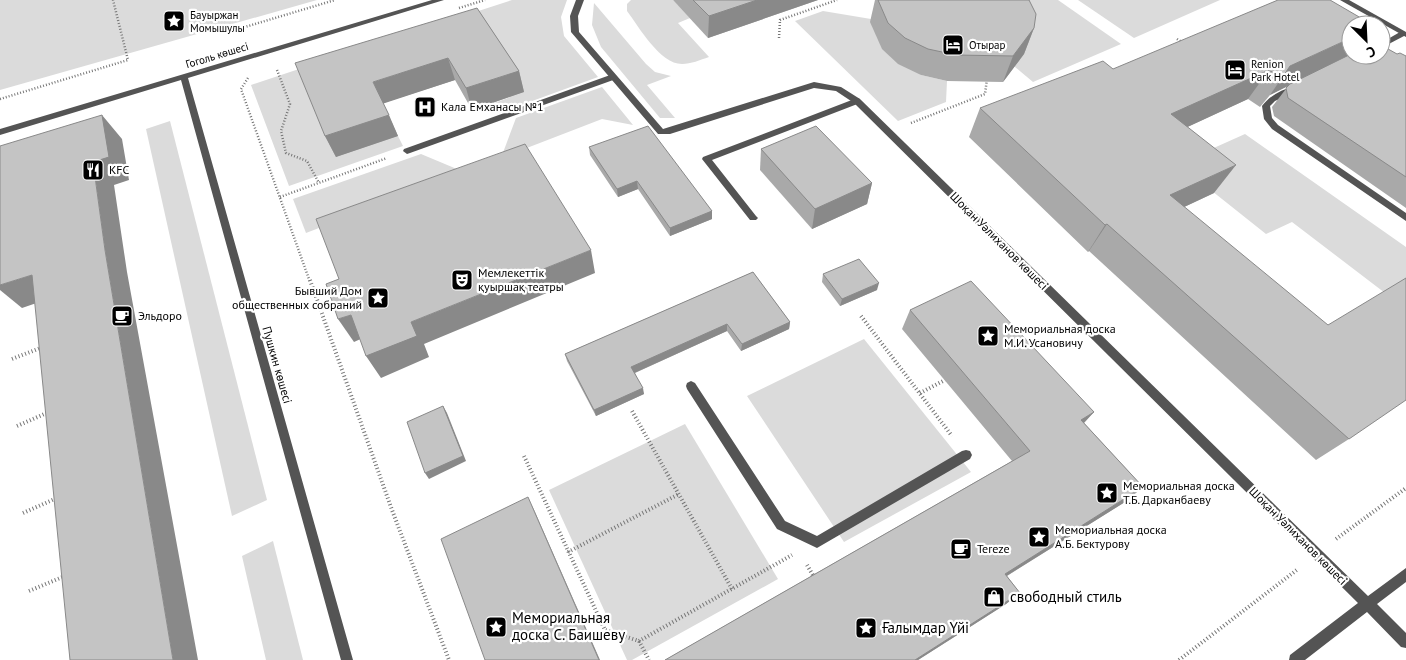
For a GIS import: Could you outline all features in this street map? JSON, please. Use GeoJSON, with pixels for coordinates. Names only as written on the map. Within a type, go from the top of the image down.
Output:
{"type":"FeatureCollection","features":[{"type":"Feature","properties":{"kind":"street","name":"Гоголь көшесі"},"geometry":{"type":"LineString","coordinates":[[0,132],[440,0]]}},
{"type":"Feature","properties":{"kind":"street","name":"Шоқан Уәлиханов көшесі"},"geometry":{"type":"LineString","coordinates":[[580,0],[574,16],[575,32],[661,132],[667,132],[814,85],[838,89],[857,101],[1406,642]]}},
{"type":"Feature","properties":{"kind":"street"},"geometry":{"type":"LineString","coordinates":[[1344,0],[1405,34]]}},
{"type":"Feature","properties":{"kind":"street"},"geometry":{"type":"LineString","coordinates":[[1391,41],[1405,34]]}},
{"type":"Feature","properties":{"kind":"street"},"geometry":{"type":"LineString","coordinates":[[407,151],[579,90],[613,76]]}},
{"type":"Feature","properties":{"kind":"street","name":"Пушкин көшесі"},"geometry":{"type":"LineString","coordinates":[[184,77],[347,660]]}},
{"type":"Feature","properties":{"kind":"street"},"geometry":{"type":"LineString","coordinates":[[1305,83],[1272,99],[1266,106],[1268,119],[1275,127],[1406,218]]}},
{"type":"Feature","properties":{"kind":"street"},"geometry":{"type":"LineString","coordinates":[[753,218],[706,158],[857,101]]}},
{"type":"Feature","properties":{"kind":"street"},"geometry":{"type":"LineString","coordinates":[[691,386],[781,525],[817,542],[966,454]]}},
{"type":"Feature","properties":{"kind":"street"},"geometry":{"type":"LineString","coordinates":[[1295,660],[1406,574]]}},
{"type":"Feature","properties":{"kind":"path"},"geometry":{"type":"LineString","coordinates":[[0,100],[128,60],[113,0]]}},
{"type":"Feature","properties":{"kind":"path"},"geometry":{"type":"LineString","coordinates":[[235,30],[335,0]]}},
{"type":"Feature","properties":{"kind":"path"},"geometry":{"type":"LineString","coordinates":[[778,38],[780,20],[837,0]]}},
{"type":"Feature","properties":{"kind":"path"},"geometry":{"type":"LineString","coordinates":[[1177,39],[1184,44]]}},
{"type":"Feature","properties":{"kind":"path"},"geometry":{"type":"LineString","coordinates":[[276,66],[290,104],[281,131],[286,153],[307,161],[319,183]]}},
{"type":"Feature","properties":{"kind":"path"},"geometry":{"type":"LineString","coordinates":[[251,74],[241,89],[392,510],[448,660]]}},
{"type":"Feature","properties":{"kind":"path"},"geometry":{"type":"LineString","coordinates":[[888,132],[985,94],[988,79]]}},
{"type":"Feature","properties":{"kind":"path"},"geometry":{"type":"LineString","coordinates":[[280,197],[407,151]]}},
{"type":"Feature","properties":{"kind":"path"},"geometry":{"type":"LineString","coordinates":[[861,316],[966,454]]}},
{"type":"Feature","properties":{"kind":"path"},"geometry":{"type":"LineString","coordinates":[[12,359],[46,346]]}},
{"type":"Feature","properties":{"kind":"path"},"geometry":{"type":"LineString","coordinates":[[920,393],[945,380]]}},
{"type":"Feature","properties":{"kind":"path"},"geometry":{"type":"LineString","coordinates":[[17,426],[52,411]]}},
{"type":"Feature","properties":{"kind":"path"},"geometry":{"type":"LineString","coordinates":[[632,411],[732,589]]}},
{"type":"Feature","properties":{"kind":"path"},"geometry":{"type":"LineString","coordinates":[[524,456],[604,630],[639,641],[649,660]]}},
{"type":"Feature","properties":{"kind":"path"},"geometry":{"type":"LineString","coordinates":[[1316,554],[1406,488]]}},
{"type":"Feature","properties":{"kind":"path"},"geometry":{"type":"LineString","coordinates":[[568,552],[679,494]]}},
{"type":"Feature","properties":{"kind":"path"},"geometry":{"type":"LineString","coordinates":[[23,513],[64,495]]}},
{"type":"Feature","properties":{"kind":"path"},"geometry":{"type":"LineString","coordinates":[[639,641],[817,542]]}},
{"type":"Feature","properties":{"kind":"path"},"geometry":{"type":"LineString","coordinates":[[29,591],[72,573]]}},
{"type":"Feature","properties":{"kind":"path"},"geometry":{"type":"LineString","coordinates":[[1179,660],[1280,582]]}},
{"type":"Feature","properties":{"kind":"shaded area"},"geometry":{"type":"Polygon","coordinates":[[[0,0],[317,0],[0,90],[0,0]]]}},
{"type":"Feature","properties":{"kind":"shaded area"},"geometry":{"type":"Polygon","coordinates":[[[512,0],[567,0],[561,17],[564,36],[598,77],[513,108],[494,103],[524,92],[395,38],[512,0]]]}},
{"type":"Feature","properties":{"kind":"shaded area"},"geometry":{"type":"Polygon","coordinates":[[[631,0],[673,0],[690,18],[678,23],[709,57],[692,63],[682,64],[666,58],[651,44],[627,11],[627,4],[631,0]]]}},
{"type":"Feature","properties":{"kind":"shaded area"},"geometry":{"type":"Polygon","coordinates":[[[986,0],[1058,0],[1121,44],[1033,82],[1015,67],[986,0]]]}},
{"type":"Feature","properties":{"kind":"shaded area"},"geometry":{"type":"Polygon","coordinates":[[[1078,0],[1220,0],[1134,38],[1078,0]]]}},
{"type":"Feature","properties":{"kind":"shaded area"},"geometry":{"type":"Polygon","coordinates":[[[594,3],[646,64],[655,72],[671,76],[647,85],[675,118],[660,118],[601,47],[592,25],[594,3]]]}},
{"type":"Feature","properties":{"kind":"shaded area"},"geometry":{"type":"Polygon","coordinates":[[[823,11],[871,19],[921,75],[947,81],[946,102],[898,121],[795,21],[823,11]]]}},
{"type":"Feature","properties":{"kind":"shaded area"},"geometry":{"type":"Polygon","coordinates":[[[377,43],[336,157],[398,136],[403,146],[289,186],[251,85],[377,43]]]}},
{"type":"Feature","properties":{"kind":"shaded area"},"geometry":{"type":"Polygon","coordinates":[[[602,87],[633,125],[602,119],[501,158],[516,118],[602,87]]]}},
{"type":"Feature","properties":{"kind":"shaded area"},"geometry":{"type":"Polygon","coordinates":[[[170,121],[267,500],[232,516],[146,129],[170,121]]]}},
{"type":"Feature","properties":{"kind":"shaded area"},"geometry":{"type":"Polygon","coordinates":[[[1245,134],[1406,247],[1406,309],[1292,222],[1266,234],[1178,164],[1245,134]]]}},
{"type":"Feature","properties":{"kind":"shaded area"},"geometry":{"type":"Polygon","coordinates":[[[421,154],[464,172],[306,233],[293,199],[421,154]]]}},
{"type":"Feature","properties":{"kind":"shaded area"},"geometry":{"type":"Polygon","coordinates":[[[864,339],[971,472],[844,542],[747,396],[864,339]]]}},
{"type":"Feature","properties":{"kind":"shaded area"},"geometry":{"type":"Polygon","coordinates":[[[685,424],[778,579],[632,660],[627,660],[549,490],[685,424]]]}},
{"type":"Feature","properties":{"kind":"shaded area"},"geometry":{"type":"Polygon","coordinates":[[[273,541],[303,660],[266,660],[242,556],[273,541]]]}},
{"type":"Feature","properties":{"kind":"building"},"geometry":{"type":"Polygon","coordinates":[[[693,0],[757,0],[709,16],[693,0]]]}},
{"type":"Feature","properties":{"kind":"building","name":"Отырар"},"geometry":{"type":"Polygon","coordinates":[[[878,0],[1029,0],[1036,14],[1034,28],[1013,56],[956,55],[928,49],[905,38],[888,23],[878,0]]]}},
{"type":"Feature","properties":{"kind":"building"},"geometry":{"type":"Polygon","coordinates":[[[1278,0],[1330,0],[1356,15],[1341,15],[1341,43],[1290,66],[1282,78],[1269,70],[1171,114],[1236,165],[1170,195],[1328,325],[1406,278],[1406,400],[1349,439],[1107,224],[1105,225],[980,108],[1103,61],[1113,69],[1278,0]]]}},
{"type":"Feature","properties":{"kind":"building"},"geometry":{"type":"Polygon","coordinates":[[[477,8],[519,71],[466,88],[448,58],[373,82],[389,115],[325,136],[295,63],[477,8]]]}},
{"type":"Feature","properties":{"kind":"building"},"geometry":{"type":"Polygon","coordinates":[[[1391,51],[1406,56],[1406,177],[1288,98],[1286,88],[1290,84],[1341,59],[1341,65],[1391,65],[1391,51]]]}},
{"type":"Feature","properties":{"kind":"building"},"geometry":{"type":"Polygon","coordinates":[[[102,115],[109,157],[93,162],[105,250],[173,660],[70,660],[32,275],[0,285],[0,146],[102,115]]]}},
{"type":"Feature","properties":{"kind":"building"},"geometry":{"type":"Polygon","coordinates":[[[648,126],[712,211],[670,228],[637,181],[617,189],[589,147],[648,126]]]}},
{"type":"Feature","properties":{"kind":"building"},"geometry":{"type":"Polygon","coordinates":[[[816,126],[872,183],[815,209],[761,149],[816,126]]]}},
{"type":"Feature","properties":{"kind":"building","name":"Мемлекеттік қуыршақ театры"},"geometry":{"type":"Polygon","coordinates":[[[525,144],[591,250],[411,322],[417,336],[366,356],[351,315],[338,319],[326,284],[339,279],[316,219],[525,144]]]}},
{"type":"Feature","properties":{"kind":"building"},"geometry":{"type":"Polygon","coordinates":[[[859,259],[879,283],[842,299],[823,274],[859,259]]]}},
{"type":"Feature","properties":{"kind":"building"},"geometry":{"type":"Polygon","coordinates":[[[753,272],[790,322],[742,344],[727,324],[631,367],[643,388],[594,410],[565,354],[753,272]]]}},
{"type":"Feature","properties":{"kind":"building"},"geometry":{"type":"Polygon","coordinates":[[[971,281],[1094,412],[1081,420],[1143,487],[1005,574],[1020,593],[915,660],[665,660],[1030,451],[910,310],[971,281]]]}},
{"type":"Feature","properties":{"kind":"building"},"geometry":{"type":"Polygon","coordinates":[[[443,406],[463,456],[425,473],[407,422],[443,406]]]}},
{"type":"Feature","properties":{"kind":"building"},"geometry":{"type":"Polygon","coordinates":[[[528,497],[599,660],[485,660],[441,539],[528,497]]]}},
{"type":"Feature","properties":{"kind":"place","name":"Бауыржан Момышулы"},"geometry":{"type":"Point","coordinates":[174,21]}},
{"type":"Feature","properties":{"kind":"place","name":"Отырар"},"geometry":{"type":"Point","coordinates":[953,45]}},
{"type":"Feature","properties":{"kind":"place","name":"Renion Park Hotel"},"geometry":{"type":"Point","coordinates":[1235,70]}},
{"type":"Feature","properties":{"kind":"place","name":"Кала Eмханасы №1"},"geometry":{"type":"Point","coordinates":[425,107]}},
{"type":"Feature","properties":{"kind":"place","name":"KFC"},"geometry":{"type":"Point","coordinates":[93,170]}},
{"type":"Feature","properties":{"kind":"place","name":"Мемлекеттік қуыршақ театры"},"geometry":{"type":"Point","coordinates":[462,280]}},
{"type":"Feature","properties":{"kind":"place","name":"Бывший Дом общественных собраний"},"geometry":{"type":"Point","coordinates":[378,298]}},
{"type":"Feature","properties":{"kind":"place","name":"Эльдоро"},"geometry":{"type":"Point","coordinates":[122,316]}},
{"type":"Feature","properties":{"kind":"place","name":"Мемориальная доска М.И. Усановичу"},"geometry":{"type":"Point","coordinates":[988,336]}},
{"type":"Feature","properties":{"kind":"place","name":"Мемориальная доска Т.Б. Дарканбаеву"},"geometry":{"type":"Point","coordinates":[1107,493]}},
{"type":"Feature","properties":{"kind":"place","name":"Мемориальная доска А.Б. Бектурову"},"geometry":{"type":"Point","coordinates":[1039,537]}},
{"type":"Feature","properties":{"kind":"place","name":"Tereze"},"geometry":{"type":"Point","coordinates":[961,549]}},
{"type":"Feature","properties":{"kind":"place","name":"свободный стиль"},"geometry":{"type":"Point","coordinates":[994,597]}},
{"type":"Feature","properties":{"kind":"place","name":"Мемориальная доска С. Баишеву"},"geometry":{"type":"Point","coordinates":[496,627]}},
{"type":"Feature","properties":{"kind":"place","name":"Ғалымдар Үйі"},"geometry":{"type":"Point","coordinates":[866,628]}}]}
